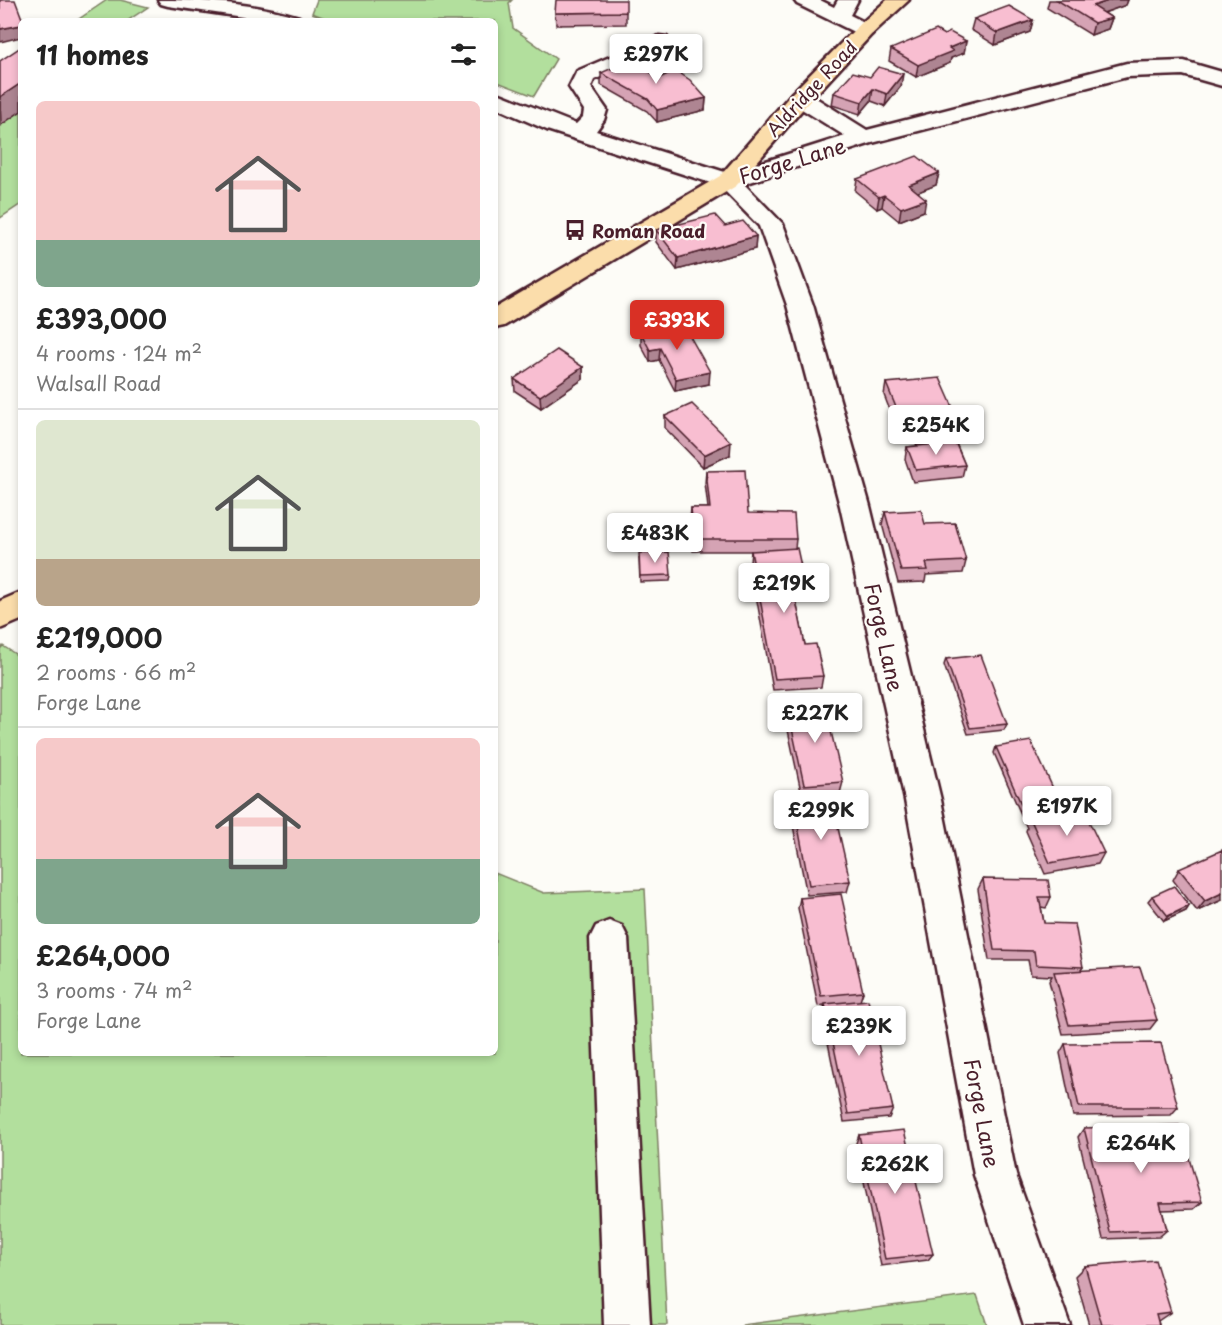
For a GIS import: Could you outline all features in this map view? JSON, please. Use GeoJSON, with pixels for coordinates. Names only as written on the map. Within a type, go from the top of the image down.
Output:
{"type":"FeatureCollection","features":[{"type":"Feature","properties":{"kind":"main road","name":"Aldridge Road"},"geometry":{"type":"LineString","coordinates":[[498,318],[728,181],[800,98],[865,30],[899,0]]}},
{"type":"Feature","properties":{"kind":"main road"},"geometry":{"type":"LineString","coordinates":[[0,616],[18,606]]}},
{"type":"Feature","properties":{"kind":"street"},"geometry":{"type":"LineString","coordinates":[[168,0],[266,18]]}},
{"type":"Feature","properties":{"kind":"street"},"geometry":{"type":"LineString","coordinates":[[804,0],[843,8],[865,30]]}},
{"type":"Feature","properties":{"kind":"street"},"geometry":{"type":"LineString","coordinates":[[173,18],[191,4]]}},
{"type":"Feature","properties":{"kind":"street"},"geometry":{"type":"LineString","coordinates":[[580,133],[592,123],[597,114],[596,106],[580,87],[585,76],[659,42]]}},
{"type":"Feature","properties":{"kind":"street"},"geometry":{"type":"LineString","coordinates":[[864,138],[1127,69],[1184,68],[1222,80]]}},
{"type":"Feature","properties":{"kind":"street","name":"Forge Lane"},"geometry":{"type":"LineString","coordinates":[[800,98],[864,138]]}},
{"type":"Feature","properties":{"kind":"street"},"geometry":{"type":"LineString","coordinates":[[498,100],[580,133],[728,181]]}},
{"type":"Feature","properties":{"kind":"street","name":"Forge Lane"},"geometry":{"type":"LineString","coordinates":[[864,138],[728,181],[771,224],[803,316],[855,506],[923,800],[995,1175],[1047,1325]]}},
{"type":"Feature","properties":{"kind":"street"},"geometry":{"type":"LineString","coordinates":[[609,938],[627,1325]]}},
{"type":"Feature","properties":{"kind":"green space"},"geometry":{"type":"Polygon","coordinates":[[[107,0],[120,0],[148,7],[132,18],[80,18],[107,0]]]}},
{"type":"Feature","properties":{"kind":"green space"},"geometry":{"type":"Polygon","coordinates":[[[317,0],[512,0],[509,3],[513,28],[556,59],[534,96],[498,82],[498,18],[325,18],[312,13],[317,0]]]}},
{"type":"Feature","properties":{"kind":"green space"},"geometry":{"type":"Polygon","coordinates":[[[18,56],[18,206],[0,218],[0,65],[18,56]]]}},
{"type":"Feature","properties":{"kind":"green space"},"geometry":{"type":"Polygon","coordinates":[[[3,646],[18,656],[18,1056],[498,1056],[498,874],[544,893],[645,889],[667,1325],[0,1325],[0,649],[3,646]]]}},
{"type":"Feature","properties":{"kind":"green space"},"geometry":{"type":"Polygon","coordinates":[[[977,1295],[987,1325],[742,1325],[977,1295]]]}},
{"type":"Feature","properties":{"kind":"building"},"geometry":{"type":"Polygon","coordinates":[[[0,0],[15,0],[22,18],[18,18],[18,26],[0,29],[0,0]]]}},
{"type":"Feature","properties":{"kind":"building"},"geometry":{"type":"Polygon","coordinates":[[[556,0],[626,0],[626,12],[555,13],[556,0]]]}},
{"type":"Feature","properties":{"kind":"building"},"geometry":{"type":"Polygon","coordinates":[[[1057,0],[1111,0],[1093,6],[1112,18],[1094,23],[1057,0]]]}},
{"type":"Feature","properties":{"kind":"building"},"geometry":{"type":"Polygon","coordinates":[[[1009,6],[1033,20],[997,33],[974,19],[1009,6]]]}},
{"type":"Feature","properties":{"kind":"building"},"geometry":{"type":"Polygon","coordinates":[[[936,30],[944,35],[950,32],[966,41],[949,48],[953,51],[918,65],[891,49],[936,30]]]}},
{"type":"Feature","properties":{"kind":"building"},"geometry":{"type":"Polygon","coordinates":[[[18,49],[18,85],[0,97],[0,61],[18,49]]]}},
{"type":"Feature","properties":{"kind":"building"},"geometry":{"type":"Polygon","coordinates":[[[630,60],[660,78],[675,70],[690,80],[706,98],[657,110],[648,99],[601,73],[630,60]]]}},
{"type":"Feature","properties":{"kind":"building"},"geometry":{"type":"Polygon","coordinates":[[[878,67],[903,74],[887,94],[873,89],[862,102],[834,93],[853,72],[870,77],[878,67]]]}},
{"type":"Feature","properties":{"kind":"building"},"geometry":{"type":"Polygon","coordinates":[[[917,156],[939,173],[909,185],[926,199],[901,208],[884,195],[879,197],[857,179],[917,156]]]}},
{"type":"Feature","properties":{"kind":"building"},"geometry":{"type":"Polygon","coordinates":[[[715,215],[725,226],[743,221],[756,236],[678,258],[656,230],[715,215]]]}},
{"type":"Feature","properties":{"kind":"building"},"geometry":{"type":"Polygon","coordinates":[[[683,324],[710,372],[676,379],[660,348],[650,350],[641,333],[683,324]]]}},
{"type":"Feature","properties":{"kind":"building"},"geometry":{"type":"Polygon","coordinates":[[[557,350],[583,367],[540,396],[514,379],[557,350]]]}},
{"type":"Feature","properties":{"kind":"building"},"geometry":{"type":"Polygon","coordinates":[[[940,378],[963,430],[920,435],[913,416],[900,417],[886,383],[940,378]]]}},
{"type":"Feature","properties":{"kind":"building"},"geometry":{"type":"Polygon","coordinates":[[[692,404],[731,442],[704,455],[665,416],[692,404]]]}},
{"type":"Feature","properties":{"kind":"building"},"geometry":{"type":"Polygon","coordinates":[[[955,442],[965,465],[916,470],[907,447],[955,442]]]}},
{"type":"Feature","properties":{"kind":"building"},"geometry":{"type":"Polygon","coordinates":[[[745,470],[748,513],[794,514],[796,539],[694,539],[691,508],[710,508],[706,471],[745,470]]]}},
{"type":"Feature","properties":{"kind":"building"},"geometry":{"type":"Polygon","coordinates":[[[921,510],[925,524],[955,523],[966,561],[926,563],[928,570],[901,571],[885,512],[921,510]]]}},
{"type":"Feature","properties":{"kind":"building"},"geometry":{"type":"Polygon","coordinates":[[[797,548],[804,580],[792,581],[805,645],[816,644],[823,676],[775,679],[751,551],[797,548]]]}},
{"type":"Feature","properties":{"kind":"building"},"geometry":{"type":"Polygon","coordinates":[[[669,552],[671,575],[640,576],[639,553],[669,552]]]}},
{"type":"Feature","properties":{"kind":"building"},"geometry":{"type":"Polygon","coordinates":[[[981,655],[1007,724],[970,728],[946,659],[981,655]]]}},
{"type":"Feature","properties":{"kind":"building"},"geometry":{"type":"Polygon","coordinates":[[[824,702],[843,782],[804,785],[787,705],[824,702]]]}},
{"type":"Feature","properties":{"kind":"building"},"geometry":{"type":"Polygon","coordinates":[[[1031,741],[1065,814],[1029,822],[996,747],[1031,741]]]}},
{"type":"Feature","properties":{"kind":"building"},"geometry":{"type":"Polygon","coordinates":[[[831,797],[850,881],[809,885],[793,800],[831,797]]]}},
{"type":"Feature","properties":{"kind":"building"},"geometry":{"type":"Polygon","coordinates":[[[1084,811],[1104,853],[1050,863],[1031,820],[1084,811]]]}},
{"type":"Feature","properties":{"kind":"building"},"geometry":{"type":"Polygon","coordinates":[[[1222,850],[1222,893],[1205,901],[1179,869],[1222,850]]]}},
{"type":"Feature","properties":{"kind":"building"},"geometry":{"type":"Polygon","coordinates":[[[983,879],[1048,880],[1051,897],[1039,897],[1044,923],[1075,924],[1083,967],[1036,965],[1034,951],[994,950],[983,879]]]}},
{"type":"Feature","properties":{"kind":"building"},"geometry":{"type":"Polygon","coordinates":[[[1174,886],[1189,906],[1168,916],[1152,896],[1174,886]]]}},
{"type":"Feature","properties":{"kind":"building"},"geometry":{"type":"Polygon","coordinates":[[[841,894],[863,992],[821,996],[800,898],[841,894]]]}},
{"type":"Feature","properties":{"kind":"building"},"geometry":{"type":"Polygon","coordinates":[[[1140,967],[1157,1020],[1069,1025],[1054,972],[1140,967]]]}},
{"type":"Feature","properties":{"kind":"building"},"geometry":{"type":"Polygon","coordinates":[[[868,1000],[893,1109],[848,1114],[825,1004],[868,1000]]]}},
{"type":"Feature","properties":{"kind":"building"},"geometry":{"type":"Polygon","coordinates":[[[1161,1043],[1178,1107],[1079,1107],[1065,1044],[1161,1043]]]}},
{"type":"Feature","properties":{"kind":"building"},"geometry":{"type":"Polygon","coordinates":[[[1179,1125],[1202,1202],[1160,1203],[1167,1230],[1110,1232],[1084,1128],[1179,1125]]]}},
{"type":"Feature","properties":{"kind":"building"},"geometry":{"type":"Polygon","coordinates":[[[904,1130],[933,1254],[885,1259],[859,1135],[904,1130]]]}},
{"type":"Feature","properties":{"kind":"building"},"geometry":{"type":"Polygon","coordinates":[[[1155,1260],[1171,1312],[1156,1314],[1159,1325],[1102,1325],[1085,1266],[1155,1260]]]}},
{"type":"Feature","properties":{"kind":"place","name":"Roman Road"},"geometry":{"type":"Point","coordinates":[575,230]}}]}
